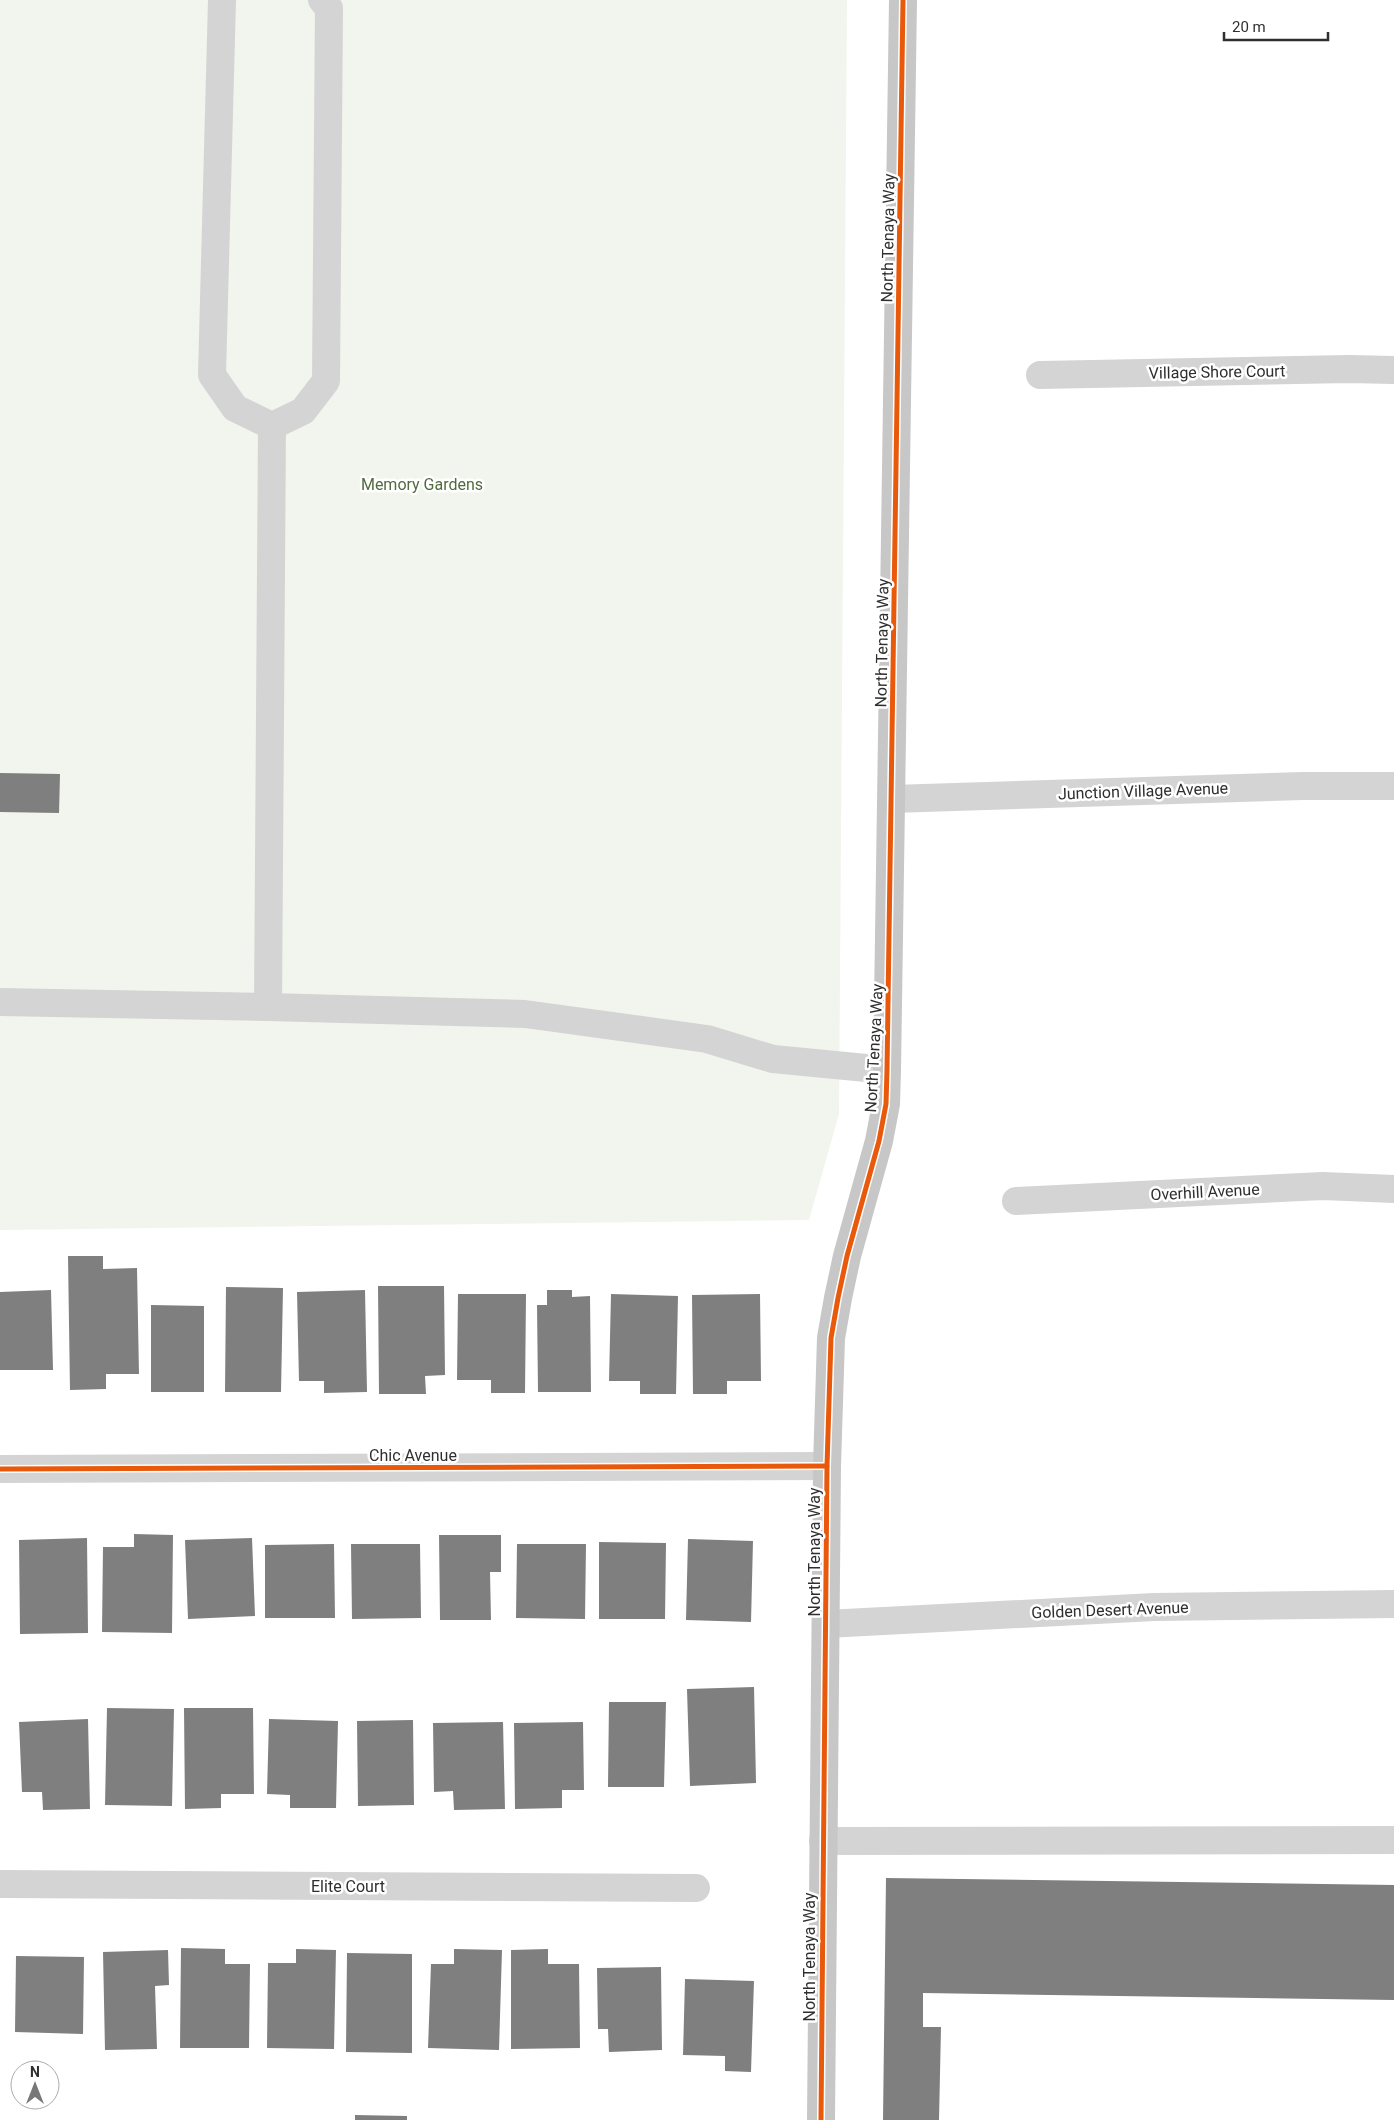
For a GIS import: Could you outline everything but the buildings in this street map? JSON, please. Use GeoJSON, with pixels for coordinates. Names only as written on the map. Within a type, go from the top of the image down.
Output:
{"type":"FeatureCollection","features":[{"type":"Feature","properties":{"kind":"main road","name":"North Tenaya Way"},"geometry":{"type":"LineString","coordinates":[[821,2120],[827,1466],[832,1338],[847,1256],[879,1141],[886,1104],[903,0]]}},
{"type":"Feature","properties":{"kind":"street"},"geometry":{"type":"LineString","coordinates":[[222,0],[212,376],[235,408],[272,426]]}},
{"type":"Feature","properties":{"kind":"street"},"geometry":{"type":"LineString","coordinates":[[272,426],[303,411],[326,381],[329,8],[322,0]]}},
{"type":"Feature","properties":{"kind":"street","name":"Village Shore Court"},"geometry":{"type":"LineString","coordinates":[[1040,376],[1339,369],[1394,370]]}},
{"type":"Feature","properties":{"kind":"street"},"geometry":{"type":"LineString","coordinates":[[268,1007],[272,426]]}},
{"type":"Feature","properties":{"kind":"street","name":"Junction Village Avenue"},"geometry":{"type":"LineString","coordinates":[[892,799],[1303,786],[1394,786]]}},
{"type":"Feature","properties":{"kind":"street"},"geometry":{"type":"LineString","coordinates":[[0,1002],[525,1014],[707,1039],[773,1059],[887,1070]]}},
{"type":"Feature","properties":{"kind":"street","name":"Overhill Avenue"},"geometry":{"type":"LineString","coordinates":[[1016,1201],[1323,1186],[1394,1189]]}},
{"type":"Feature","properties":{"kind":"street","name":"Chic Avenue"},"geometry":{"type":"LineString","coordinates":[[0,1470],[827,1466]]}},
{"type":"Feature","properties":{"kind":"street","name":"Golden Desert Avenue"},"geometry":{"type":"LineString","coordinates":[[826,1624],[1154,1607],[1394,1604]]}},
{"type":"Feature","properties":{"kind":"street"},"geometry":{"type":"LineString","coordinates":[[823,1841],[1394,1840]]}},
{"type":"Feature","properties":{"kind":"street","name":"Elite Court"},"geometry":{"type":"LineString","coordinates":[[0,1884],[696,1888]]}},
{"type":"Feature","properties":{"kind":"green space","name":"Memory Gardens"},"geometry":{"type":"Polygon","coordinates":[[[0,0],[847,0],[839,1114],[809,1220],[0,1230],[0,0]]]}},
{"type":"Feature","properties":{"kind":"cycle path"},"geometry":{"type":"LineString","coordinates":[[821,2120],[827,1466],[831,1338],[847,1256],[879,1141],[886,1104],[903,0]]}},
{"type":"Feature","properties":{"kind":"cycle path"},"geometry":{"type":"LineString","coordinates":[[0,1469],[827,1466]]}}]}
